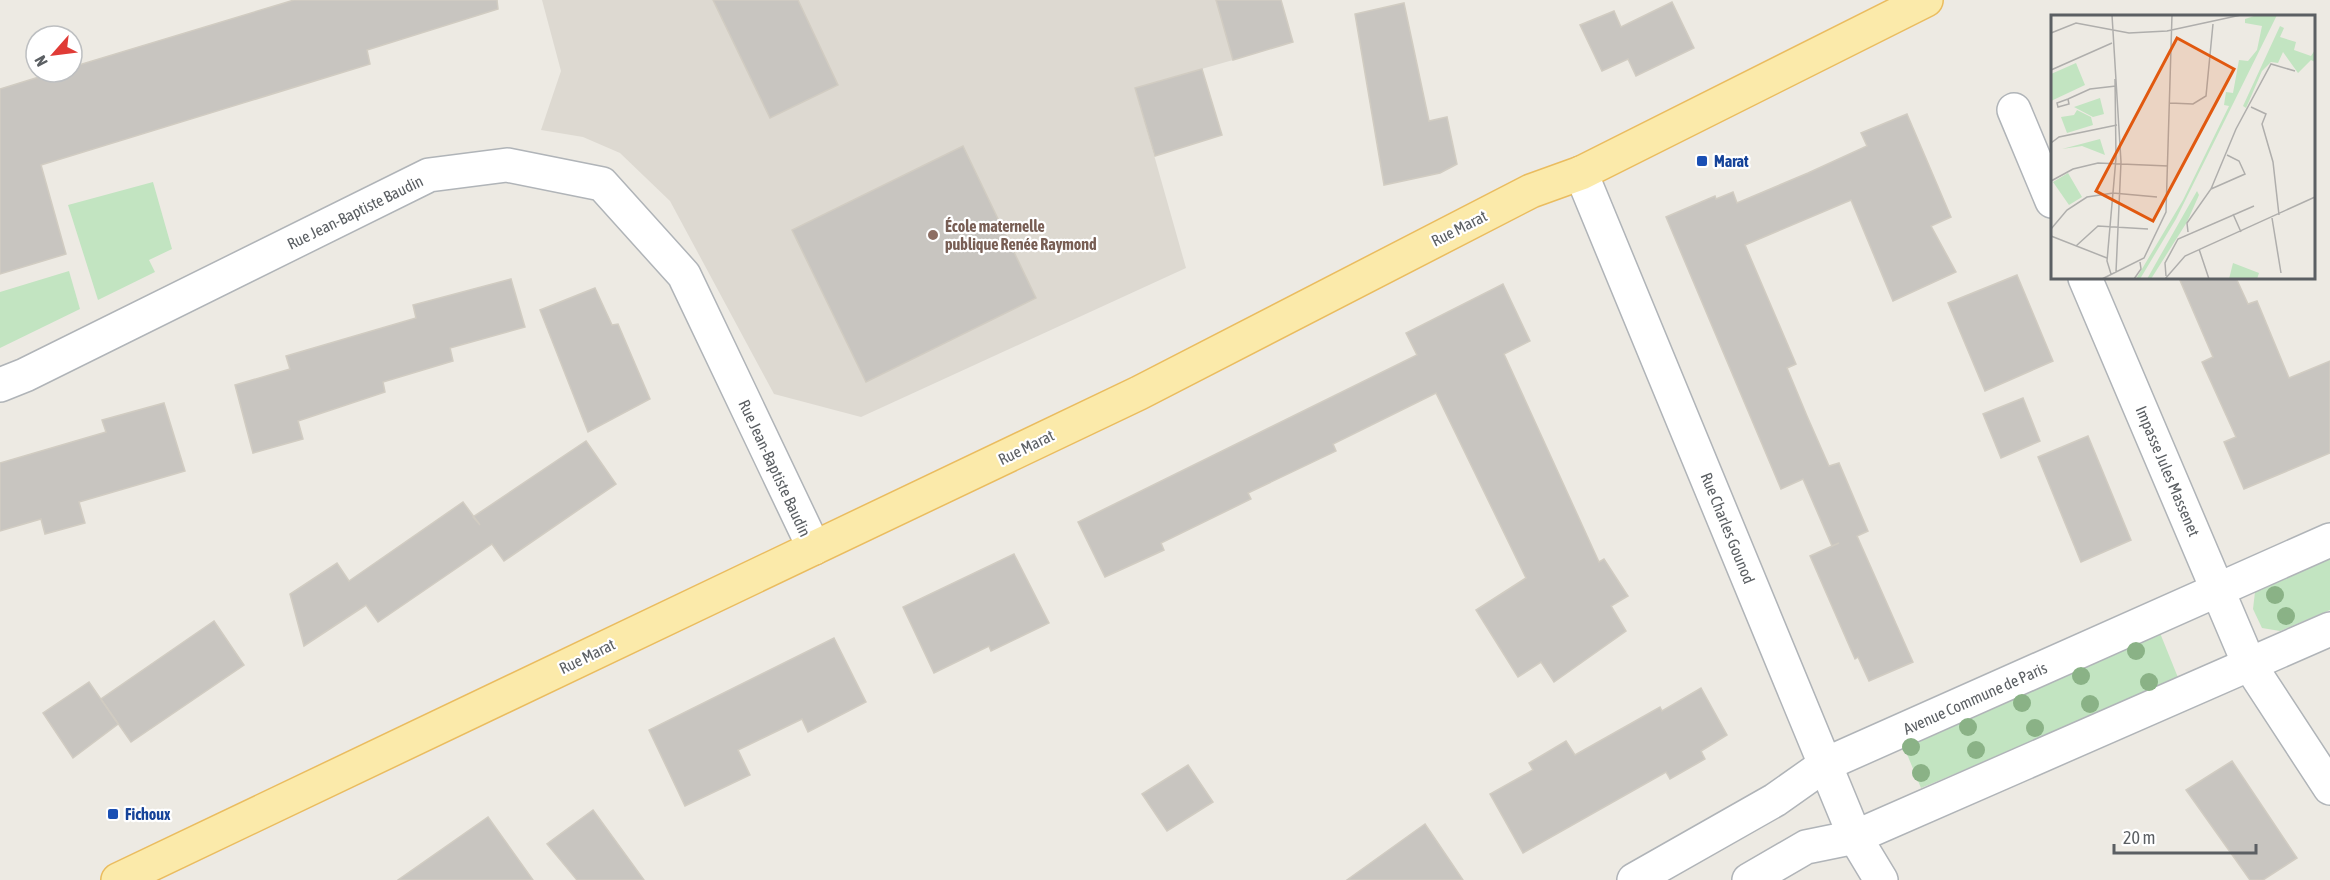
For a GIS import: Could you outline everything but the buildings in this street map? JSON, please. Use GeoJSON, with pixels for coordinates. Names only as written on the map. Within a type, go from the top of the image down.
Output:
{"type":"FeatureCollection","features":[{"type":"Feature","properties":{"kind":"main road","name":"Rue Marat"},"geometry":{"type":"LineString","coordinates":[[118,880],[1139,393],[1531,191],[1581,174],[1926,0]]}},
{"type":"Feature","properties":{"kind":"street"},"geometry":{"type":"LineString","coordinates":[[2014,110],[2051,199]]}},
{"type":"Feature","properties":{"kind":"street","name":"Rue Jean-Baptiste Baudin"},"geometry":{"type":"LineString","coordinates":[[0,385],[26,375],[429,175],[507,165],[528,169],[602,184],[684,275],[813,548]]}},
{"type":"Feature","properties":{"kind":"street","name":"Rue Charles Gounod"},"geometry":{"type":"LineString","coordinates":[[1581,174],[1855,837],[1881,880]]}},
{"type":"Feature","properties":{"kind":"street","name":"Impasse Jules Massenet"},"geometry":{"type":"LineString","coordinates":[[2085,279],[2249,664],[2330,788]]}},
{"type":"Feature","properties":{"kind":"street","name":"Avenue Commune de Paris"},"geometry":{"type":"LineString","coordinates":[[1634,880],[1775,800],[1826,764],[2330,540]]}},
{"type":"Feature","properties":{"kind":"street"},"geometry":{"type":"LineString","coordinates":[[1749,880],[1806,847],[1855,837],[2330,629]]}},
{"type":"Feature","properties":{"kind":"shaded area","name":"École maternelle publique Renée Raymond"},"geometry":{"type":"Polygon","coordinates":[[[542,0],[1216,0],[1233,60],[1135,88],[1186,268],[861,417],[774,394],[670,201],[620,153],[583,137],[541,130],[561,71],[542,0]]]}},
{"type":"Feature","properties":{"kind":"green space"},"geometry":{"type":"Polygon","coordinates":[[[153,182],[172,249],[149,260],[155,272],[98,300],[68,205],[153,182]]]}},
{"type":"Feature","properties":{"kind":"green space"},"geometry":{"type":"Polygon","coordinates":[[[69,271],[80,309],[0,348],[0,292],[69,271]]]}},
{"type":"Feature","properties":{"kind":"green space"},"geometry":{"type":"Polygon","coordinates":[[[2330,559],[2330,610],[2280,631],[2262,628],[2253,609],[2255,592],[2330,559]]]}},
{"type":"Feature","properties":{"kind":"green space"},"geometry":{"type":"Polygon","coordinates":[[[2160,633],[2179,680],[1921,788],[1902,742],[2160,633]]]}},
{"type":"Feature","properties":{"kind":"place","name":"Marat"},"geometry":{"type":"Point","coordinates":[1702,161]}},
{"type":"Feature","properties":{"kind":"place","name":"École maternelle publique Renée Raymond"},"geometry":{"type":"Point","coordinates":[933,235]}},
{"type":"Feature","properties":{"kind":"place","name":"Fichoux"},"geometry":{"type":"Point","coordinates":[113,814]}}]}
